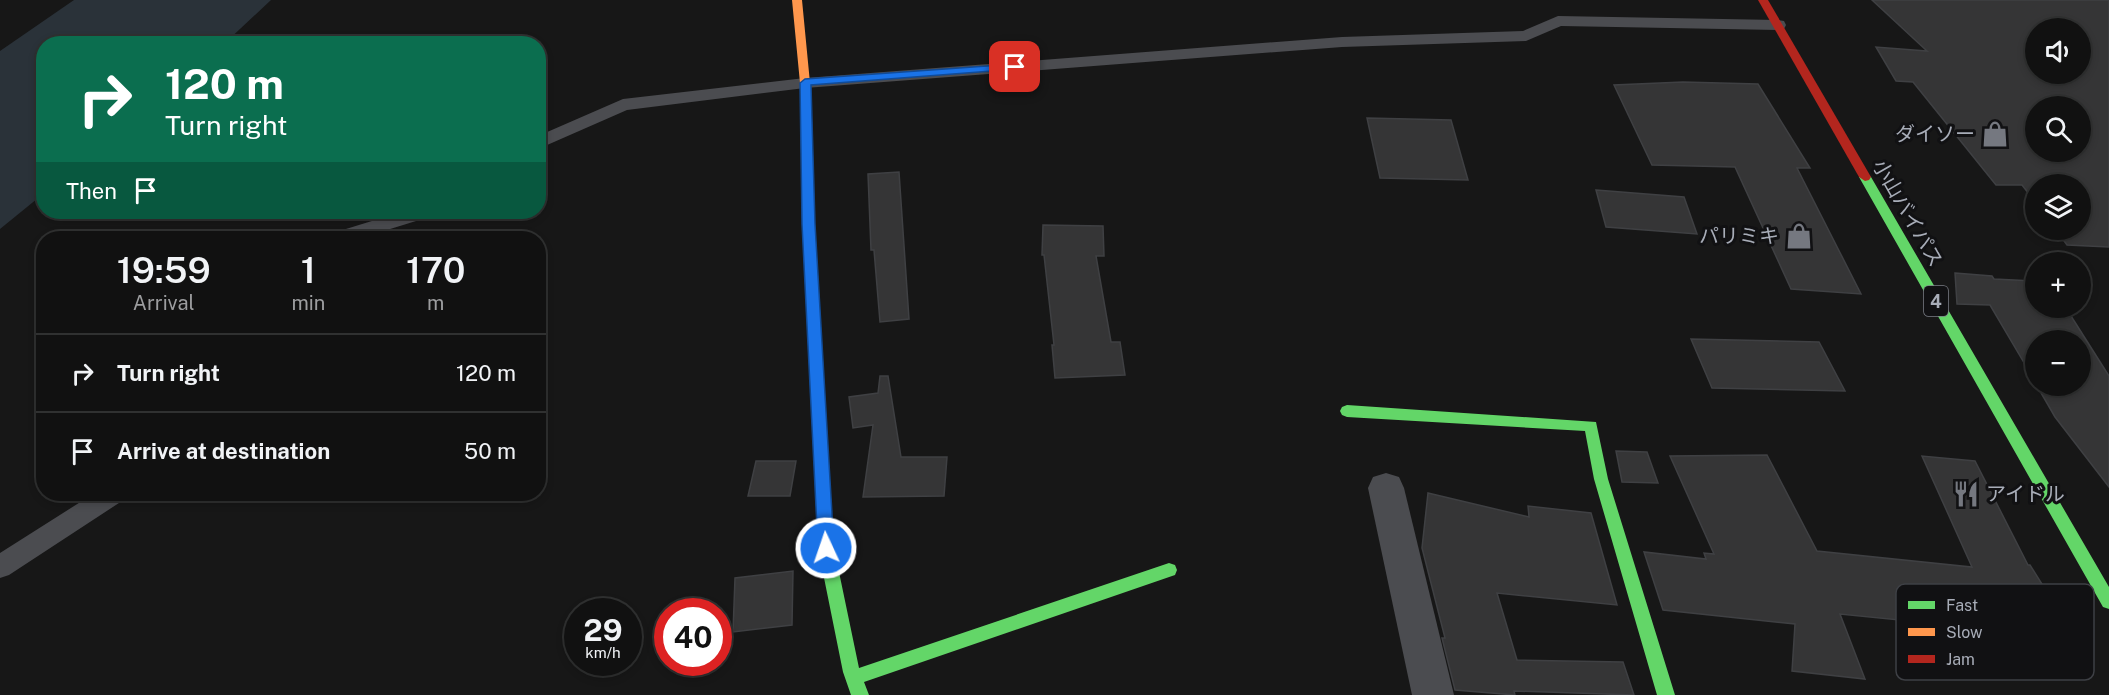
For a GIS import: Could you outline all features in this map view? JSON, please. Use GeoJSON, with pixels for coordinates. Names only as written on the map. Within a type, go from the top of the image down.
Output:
{"type":"FeatureCollection","features":[{"type":"Feature","properties":{"kind":"main road"},"geometry":{"type":"LineString","coordinates":[[797,0],[805,83],[808,224],[826,548],[853,678],[860,695]]}},
{"type":"Feature","properties":{"kind":"main road","name":"小山バイパス"},"geometry":{"type":"LineString","coordinates":[[1763,0],[2109,602]]}},
{"type":"Feature","properties":{"kind":"main road"},"geometry":{"type":"LineString","coordinates":[[1347,411],[1591,426],[1601,479],[1666,695]]}},
{"type":"Feature","properties":{"kind":"main road"},"geometry":{"type":"LineString","coordinates":[[853,678],[1169,570]]}},
{"type":"Feature","properties":{"kind":"street"},"geometry":{"type":"LineString","coordinates":[[1386,488],[1433,695]]}},
{"type":"Feature","properties":{"kind":"lane"},"geometry":{"type":"LineString","coordinates":[[546,139],[623,105],[805,83],[1342,42],[1526,36],[1558,21],[1778,25]]}},
{"type":"Feature","properties":{"kind":"lane"},"geometry":{"type":"LineString","coordinates":[[362,231],[400,219]]}},
{"type":"Feature","properties":{"kind":"lane"},"geometry":{"type":"LineString","coordinates":[[0,567],[101,501]]}},
{"type":"Feature","properties":{"kind":"shaded area"},"geometry":{"type":"Polygon","coordinates":[[[74,0],[271,0],[232,36],[36,36],[36,200],[0,229],[0,51],[74,0]]]}},
{"type":"Feature","properties":{"kind":"building"},"geometry":{"type":"Polygon","coordinates":[[[1872,0],[2109,0],[2109,247],[2067,245],[2063,240],[2091,240],[2091,174],[2025,174],[2025,189],[2022,185],[1996,185],[1913,82],[1896,81],[1876,47],[1927,51],[1872,0]]]}},
{"type":"Feature","properties":{"kind":"building"},"geometry":{"type":"Polygon","coordinates":[[[1683,82],[1758,84],[1810,168],[1797,168],[1861,294],[1791,289],[1735,167],[1652,165],[1614,85],[1683,82]]]}},
{"type":"Feature","properties":{"kind":"building"},"geometry":{"type":"Polygon","coordinates":[[[1367,118],[1451,120],[1468,180],[1380,178],[1367,118]]]}},
{"type":"Feature","properties":{"kind":"building"},"geometry":{"type":"Polygon","coordinates":[[[899,172],[909,319],[880,322],[874,250],[871,250],[868,174],[899,172]]]}},
{"type":"Feature","properties":{"kind":"building"},"geometry":{"type":"Polygon","coordinates":[[[1596,190],[1684,197],[1697,234],[1606,227],[1596,190]]]}},
{"type":"Feature","properties":{"kind":"building"},"geometry":{"type":"Polygon","coordinates":[[[1043,225],[1103,226],[1104,256],[1096,256],[1111,342],[1120,342],[1125,375],[1055,378],[1052,345],[1054,345],[1044,255],[1042,255],[1043,225]]]}},
{"type":"Feature","properties":{"kind":"building"},"geometry":{"type":"Polygon","coordinates":[[[1955,273],[1992,276],[1994,279],[2025,280],[2025,318],[2072,318],[2080,330],[2025,330],[2025,364],[1990,305],[1957,304],[1955,273]]]}},
{"type":"Feature","properties":{"kind":"building"},"geometry":{"type":"Polygon","coordinates":[[[1691,339],[1819,342],[1845,391],[1712,388],[1691,339]]]}},
{"type":"Feature","properties":{"kind":"building"},"geometry":{"type":"Polygon","coordinates":[[[2091,348],[2109,376],[2109,487],[2055,417],[2043,396],[2091,396],[2091,348]]]}},
{"type":"Feature","properties":{"kind":"building"},"geometry":{"type":"Polygon","coordinates":[[[880,376],[888,376],[901,457],[947,457],[944,496],[863,497],[873,425],[853,428],[849,397],[878,393],[880,376]]]}},
{"type":"Feature","properties":{"kind":"building"},"geometry":{"type":"Polygon","coordinates":[[[1616,451],[1647,452],[1658,483],[1622,482],[1616,451]]]}},
{"type":"Feature","properties":{"kind":"building"},"geometry":{"type":"Polygon","coordinates":[[[1767,455],[1817,551],[1972,567],[1922,456],[1975,461],[2028,565],[2042,584],[1896,584],[1896,620],[1840,614],[1865,679],[1792,671],[1795,624],[1663,610],[1644,552],[1706,559],[1704,553],[1714,554],[1670,456],[1767,455]]]}},
{"type":"Feature","properties":{"kind":"building"},"geometry":{"type":"Polygon","coordinates":[[[756,461],[796,461],[790,496],[748,496],[756,461]]]}},
{"type":"Feature","properties":{"kind":"building"},"geometry":{"type":"Polygon","coordinates":[[[1428,493],[1529,517],[1528,506],[1591,513],[1617,605],[1497,593],[1517,660],[1623,662],[1634,695],[1514,691],[1515,695],[1455,690],[1442,638],[1445,638],[1422,548],[1428,493]]]}},
{"type":"Feature","properties":{"kind":"building"},"geometry":{"type":"Polygon","coordinates":[[[793,571],[792,625],[733,632],[735,578],[793,571]]]}},
{"type":"Feature","properties":{"kind":"traffic: fast"},"geometry":{"type":"LineString","coordinates":[[1865,177],[2109,602]]}},
{"type":"Feature","properties":{"kind":"traffic: fast"},"geometry":{"type":"LineString","coordinates":[[808,218],[826,548],[851,672],[860,695]]}},
{"type":"Feature","properties":{"kind":"traffic: fast"},"geometry":{"type":"LineString","coordinates":[[1347,411],[1591,426],[1601,479],[1666,695]]}},
{"type":"Feature","properties":{"kind":"traffic: fast"},"geometry":{"type":"LineString","coordinates":[[853,678],[1169,570]]}},
{"type":"Feature","properties":{"kind":"traffic: slow"},"geometry":{"type":"LineString","coordinates":[[797,0],[805,83],[808,218]]}},
{"type":"Feature","properties":{"kind":"traffic: jam"},"geometry":{"type":"LineString","coordinates":[[1763,0],[1865,177]]}},
{"type":"Feature","properties":{"kind":"place","name":"ダイソー"},"geometry":{"type":"Point","coordinates":[1995,134]}},
{"type":"Feature","properties":{"kind":"place","name":"パリミキ"},"geometry":{"type":"Point","coordinates":[1799,236]}},
{"type":"Feature","properties":{"kind":"place","name":"アイドル"},"geometry":{"type":"Point","coordinates":[1966,494]}},
{"type":"Feature","properties":{"kind":"route"},"geometry":{"type":"LineString","coordinates":[[826,548],[808,224],[805,83],[1015,67]]}}]}
